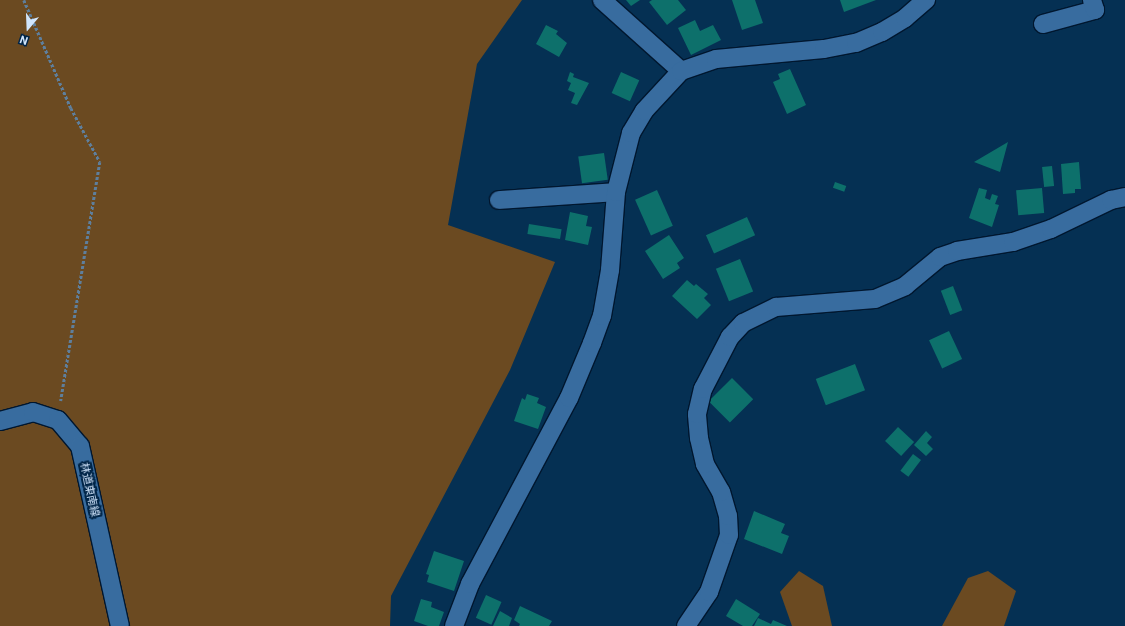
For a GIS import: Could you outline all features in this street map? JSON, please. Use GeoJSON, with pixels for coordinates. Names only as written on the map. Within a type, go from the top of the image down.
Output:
{"type":"FeatureCollection","features":[{"type":"Feature","properties":{"kind":"street"},"geometry":{"type":"LineString","coordinates":[[602,0],[681,71]]}},
{"type":"Feature","properties":{"kind":"street"},"geometry":{"type":"LineString","coordinates":[[454,626],[470,584],[569,398],[602,316],[610,270],[616,192],[631,133],[644,110],[681,71],[716,59],[824,49],[856,43],[900,21],[926,0]]}},
{"type":"Feature","properties":{"kind":"street"},"geometry":{"type":"LineString","coordinates":[[1043,24],[1095,10],[1092,0]]}},
{"type":"Feature","properties":{"kind":"street"},"geometry":{"type":"LineString","coordinates":[[499,200],[616,192]]}},
{"type":"Feature","properties":{"kind":"street"},"geometry":{"type":"LineString","coordinates":[[686,626],[709,592],[729,535],[728,516],[721,492],[705,464],[699,438],[697,414],[703,389],[730,337],[743,323],[756,314],[776,307],[875,299],[905,286],[940,257],[957,251],[1013,242],[1052,229],[1111,200],[1125,197]]}},
{"type":"Feature","properties":{"kind":"street"},"geometry":{"type":"LineString","coordinates":[[0,421],[33,412],[58,420]]}},
{"type":"Feature","properties":{"kind":"street","name":"林道東南線"},"geometry":{"type":"LineString","coordinates":[[58,420],[80,446],[120,626]]}},
{"type":"Feature","properties":{"kind":"path"},"geometry":{"type":"LineString","coordinates":[[24,0],[71,108],[100,162],[58,420]]}},
{"type":"Feature","properties":{"kind":"shaded area"},"geometry":{"type":"Polygon","coordinates":[[[0,0],[522,0],[477,64],[448,225],[555,262],[510,370],[391,596],[390,626],[0,626],[0,0]]]}},
{"type":"Feature","properties":{"kind":"shaded area"},"geometry":{"type":"Polygon","coordinates":[[[799,571],[823,586],[832,626],[792,626],[780,592],[799,571]]]}},
{"type":"Feature","properties":{"kind":"shaded area"},"geometry":{"type":"Polygon","coordinates":[[[988,571],[1016,591],[1004,626],[942,626],[968,578],[988,571]]]}},
{"type":"Feature","properties":{"kind":"building"},"geometry":{"type":"Polygon","coordinates":[[[626,0],[640,0],[631,6],[626,0]]]}},
{"type":"Feature","properties":{"kind":"building"},"geometry":{"type":"Polygon","coordinates":[[[652,0],[678,0],[686,10],[667,25],[649,2],[652,0]]]}},
{"type":"Feature","properties":{"kind":"building"},"geometry":{"type":"Polygon","coordinates":[[[732,0],[755,0],[763,23],[742,30],[732,0]]]}},
{"type":"Feature","properties":{"kind":"building"},"geometry":{"type":"Polygon","coordinates":[[[840,0],[876,0],[844,12],[840,0]]]}},
{"type":"Feature","properties":{"kind":"building"},"geometry":{"type":"Polygon","coordinates":[[[695,20],[700,31],[713,25],[721,40],[691,55],[678,28],[695,20]]]}},
{"type":"Feature","properties":{"kind":"building"},"geometry":{"type":"Polygon","coordinates":[[[546,25],[558,31],[556,34],[567,43],[559,57],[536,44],[546,25]]]}},
{"type":"Feature","properties":{"kind":"building"},"geometry":{"type":"Polygon","coordinates":[[[790,69],[806,105],[787,114],[773,82],[780,79],[778,74],[790,69]]]}},
{"type":"Feature","properties":{"kind":"building"},"geometry":{"type":"Polygon","coordinates":[[[570,72],[574,74],[573,77],[589,83],[577,105],[571,103],[575,93],[568,90],[571,83],[567,81],[570,72]]]}},
{"type":"Feature","properties":{"kind":"building"},"geometry":{"type":"Polygon","coordinates":[[[621,72],[639,80],[630,101],[612,93],[621,72]]]}},
{"type":"Feature","properties":{"kind":"building"},"geometry":{"type":"Polygon","coordinates":[[[1008,142],[1000,172],[974,162],[1008,142]]]}},
{"type":"Feature","properties":{"kind":"building"},"geometry":{"type":"Polygon","coordinates":[[[604,153],[608,180],[582,183],[578,157],[604,153]]]}},
{"type":"Feature","properties":{"kind":"building"},"geometry":{"type":"Polygon","coordinates":[[[1079,162],[1081,189],[1075,189],[1075,193],[1063,194],[1061,164],[1079,162]]]}},
{"type":"Feature","properties":{"kind":"building"},"geometry":{"type":"Polygon","coordinates":[[[1052,166],[1054,186],[1044,187],[1042,167],[1052,166]]]}},
{"type":"Feature","properties":{"kind":"building"},"geometry":{"type":"Polygon","coordinates":[[[835,182],[846,186],[844,192],[833,188],[835,182]]]}},
{"type":"Feature","properties":{"kind":"building"},"geometry":{"type":"Polygon","coordinates":[[[979,188],[987,190],[985,198],[990,200],[992,194],[998,196],[995,204],[999,205],[992,227],[969,218],[979,188]]]}},
{"type":"Feature","properties":{"kind":"building"},"geometry":{"type":"Polygon","coordinates":[[[1042,188],[1044,213],[1018,215],[1016,190],[1042,188]]]}},
{"type":"Feature","properties":{"kind":"building"},"geometry":{"type":"Polygon","coordinates":[[[657,190],[673,226],[651,235],[635,200],[657,190]]]}},
{"type":"Feature","properties":{"kind":"building"},"geometry":{"type":"Polygon","coordinates":[[[570,212],[588,216],[586,226],[592,227],[588,245],[565,240],[570,212]]]}},
{"type":"Feature","properties":{"kind":"building"},"geometry":{"type":"Polygon","coordinates":[[[747,217],[755,235],[714,254],[706,235],[747,217]]]}},
{"type":"Feature","properties":{"kind":"building"},"geometry":{"type":"Polygon","coordinates":[[[529,224],[562,229],[560,239],[527,234],[529,224]]]}},
{"type":"Feature","properties":{"kind":"building"},"geometry":{"type":"Polygon","coordinates":[[[669,235],[684,258],[677,263],[680,268],[663,279],[645,251],[669,235]]]}},
{"type":"Feature","properties":{"kind":"building"},"geometry":{"type":"Polygon","coordinates":[[[740,259],[753,291],[729,301],[716,269],[740,259]]]}},
{"type":"Feature","properties":{"kind":"building"},"geometry":{"type":"Polygon","coordinates":[[[687,280],[694,286],[696,284],[708,294],[704,298],[711,305],[697,319],[672,296],[687,280]]]}},
{"type":"Feature","properties":{"kind":"building"},"geometry":{"type":"Polygon","coordinates":[[[953,286],[962,310],[950,315],[941,291],[953,286]]]}},
{"type":"Feature","properties":{"kind":"building"},"geometry":{"type":"Polygon","coordinates":[[[949,331],[962,359],[942,368],[929,340],[949,331]]]}},
{"type":"Feature","properties":{"kind":"building"},"geometry":{"type":"Polygon","coordinates":[[[855,364],[865,390],[826,405],[816,379],[855,364]]]}},
{"type":"Feature","properties":{"kind":"building"},"geometry":{"type":"Polygon","coordinates":[[[732,378],[753,399],[730,423],[709,401],[732,378]]]}},
{"type":"Feature","properties":{"kind":"building"},"geometry":{"type":"Polygon","coordinates":[[[527,394],[539,398],[537,403],[546,407],[538,429],[514,421],[522,398],[525,400],[527,394]]]}},
{"type":"Feature","properties":{"kind":"building"},"geometry":{"type":"Polygon","coordinates":[[[898,427],[914,442],[901,456],[885,441],[898,427]]]}},
{"type":"Feature","properties":{"kind":"building"},"geometry":{"type":"Polygon","coordinates":[[[926,431],[932,437],[927,443],[933,449],[926,456],[914,445],[926,431]]]}},
{"type":"Feature","properties":{"kind":"building"},"geometry":{"type":"Polygon","coordinates":[[[913,454],[921,460],[908,477],[900,471],[913,454]]]}},
{"type":"Feature","properties":{"kind":"building"},"geometry":{"type":"Polygon","coordinates":[[[754,511],[785,524],[781,533],[789,536],[782,554],[744,539],[754,511]]]}},
{"type":"Feature","properties":{"kind":"building"},"geometry":{"type":"Polygon","coordinates":[[[434,551],[464,561],[454,591],[427,582],[429,575],[426,574],[434,551]]]}},
{"type":"Feature","properties":{"kind":"building"},"geometry":{"type":"Polygon","coordinates":[[[486,595],[502,602],[491,625],[476,618],[486,595]]]}},
{"type":"Feature","properties":{"kind":"building"},"geometry":{"type":"Polygon","coordinates":[[[421,599],[432,602],[431,607],[444,612],[439,626],[428,626],[414,621],[421,599]]]}},
{"type":"Feature","properties":{"kind":"building"},"geometry":{"type":"Polygon","coordinates":[[[736,599],[760,614],[752,626],[743,626],[726,616],[736,599]]]}},
{"type":"Feature","properties":{"kind":"building"},"geometry":{"type":"Polygon","coordinates":[[[520,606],[552,621],[549,626],[519,626],[520,624],[514,620],[520,606]]]}},
{"type":"Feature","properties":{"kind":"building"},"geometry":{"type":"Polygon","coordinates":[[[500,611],[512,618],[509,626],[493,626],[500,611]]]}},
{"type":"Feature","properties":{"kind":"building"},"geometry":{"type":"Polygon","coordinates":[[[758,618],[771,624],[773,620],[787,626],[754,626],[758,618]]]}}]}
